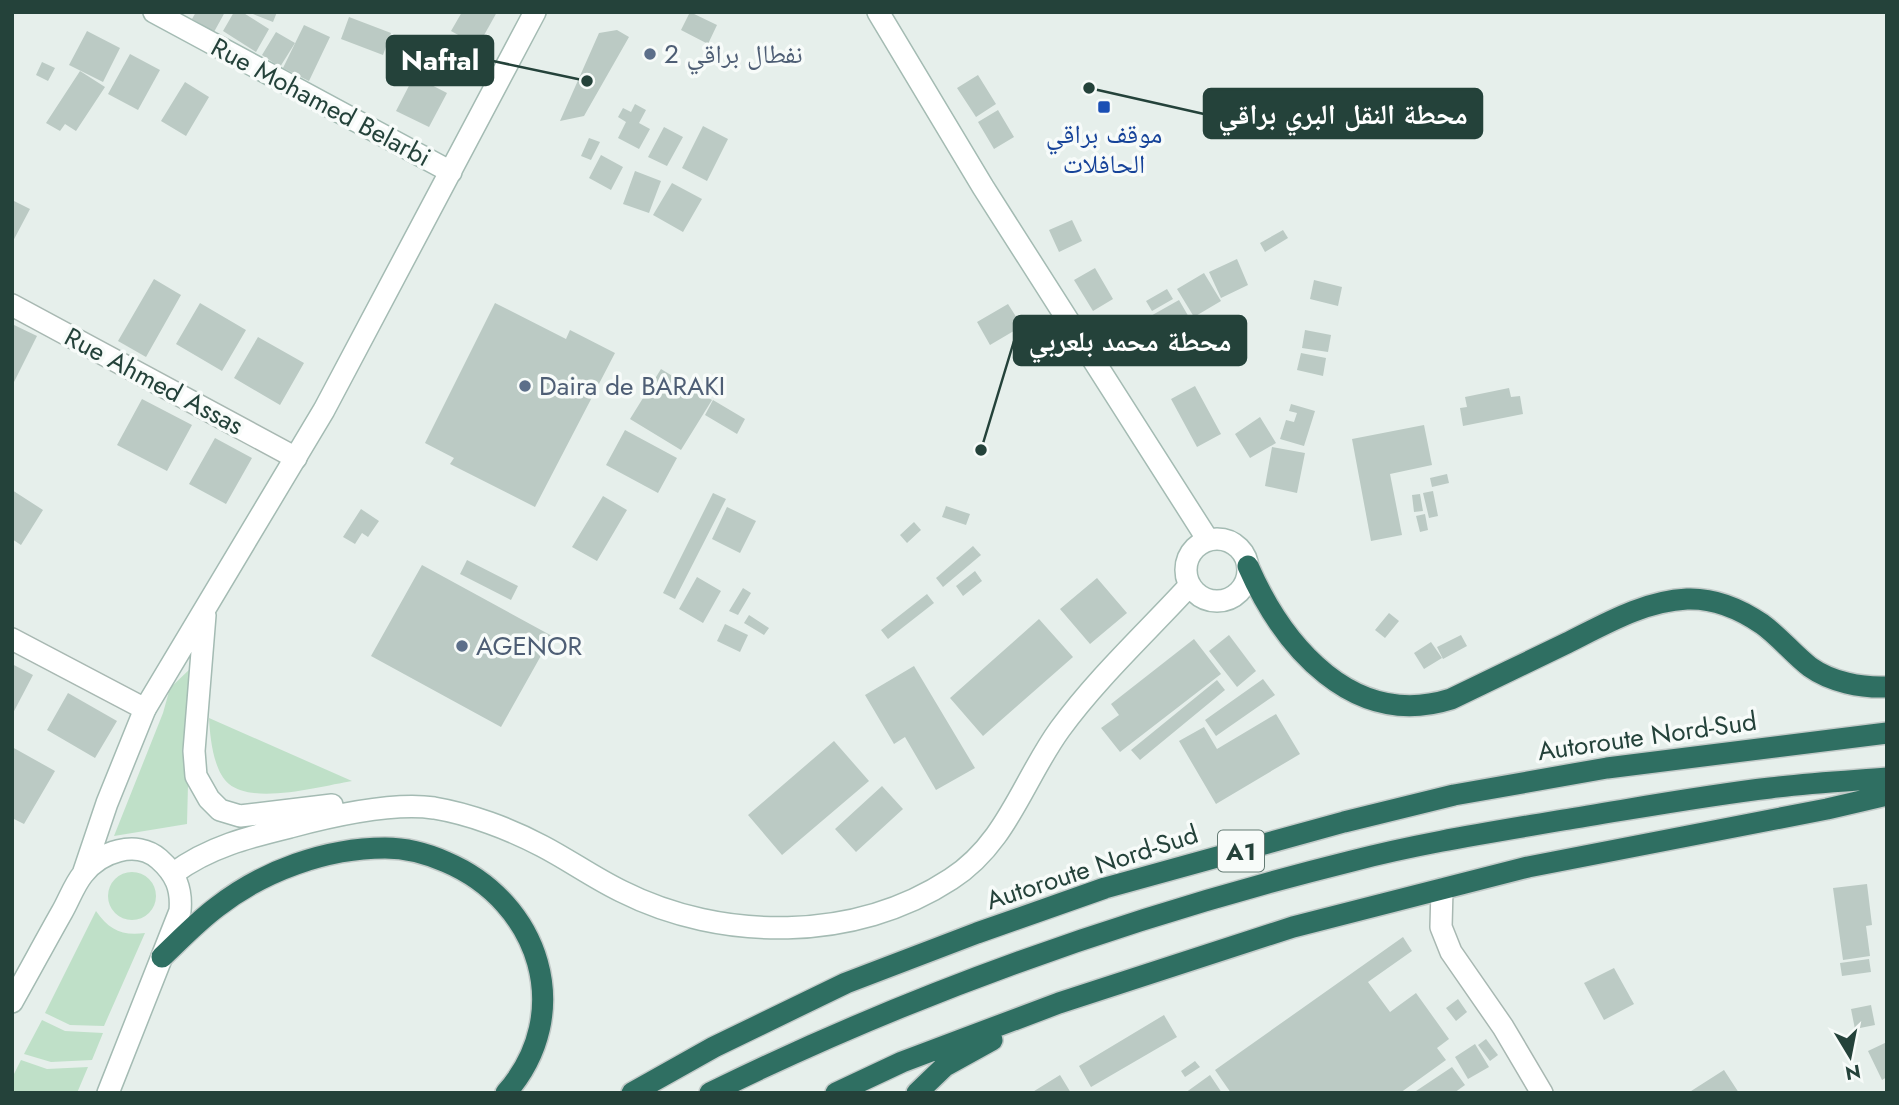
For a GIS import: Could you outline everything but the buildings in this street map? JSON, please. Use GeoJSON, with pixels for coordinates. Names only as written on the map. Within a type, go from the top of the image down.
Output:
{"type":"FeatureCollection","features":[{"type":"Feature","properties":{"kind":"highway"},"geometry":{"type":"LineString","coordinates":[[1248,566],[1262,599],[1297,649],[1347,688],[1380,702],[1434,705],[1622,616],[1665,602],[1685,599],[1713,602],[1748,615],[1822,674],[1854,685],[1887,687]]}},
{"type":"Feature","properties":{"kind":"highway","name":"Autoroute Nord-Sud"},"geometry":{"type":"LineString","coordinates":[[632,1093],[714,1047],[846,984],[977,933],[1105,888],[1454,795],[1607,768],[1887,733]]}},
{"type":"Feature","properties":{"kind":"highway","name":"A1"},"geometry":{"type":"LineString","coordinates":[[710,1093],[767,1065],[940,992],[1082,939],[1227,893],[1355,860],[1504,830],[1770,788],[1887,778]]}},
{"type":"Feature","properties":{"kind":"highway"},"geometry":{"type":"LineString","coordinates":[[836,1093],[902,1062],[1059,1003],[1293,927],[1528,867],[1826,810],[1887,795]]}},
{"type":"Feature","properties":{"kind":"highway"},"geometry":{"type":"LineString","coordinates":[[162,957],[216,907],[254,882],[317,857],[354,850],[387,848],[429,854],[465,870],[497,893],[518,919],[537,957],[543,995],[538,1039],[521,1076],[506,1093]]}},
{"type":"Feature","properties":{"kind":"highway"},"geometry":{"type":"LineString","coordinates":[[917,1093],[945,1066],[1059,1003]]}},
{"type":"Feature","properties":{"kind":"main road","name":"Rue Mohamed Belarbi"},"geometry":{"type":"LineString","coordinates":[[154,12],[451,172]]}},
{"type":"Feature","properties":{"kind":"main road"},"geometry":{"type":"LineString","coordinates":[[12,1002],[83,874],[107,803],[145,709],[296,458],[535,12]]}},
{"type":"Feature","properties":{"kind":"main road"},"geometry":{"type":"LineString","coordinates":[[878,12],[990,198],[1208,540]]}},
{"type":"Feature","properties":{"kind":"main road","name":"Rue Ahmed Assas"},"geometry":{"type":"LineString","coordinates":[[12,305],[296,458]]}},
{"type":"Feature","properties":{"kind":"main road"},"geometry":{"type":"LineString","coordinates":[[1219,539],[1238,547],[1248,566],[1245,581],[1236,594],[1218,600],[1207,599],[1198,594],[1190,585],[1186,566],[1189,556],[1200,543],[1219,539]]}},
{"type":"Feature","properties":{"kind":"main road"},"geometry":{"type":"LineString","coordinates":[[206,609],[194,751],[196,776],[209,799],[220,810],[240,816],[370,801],[433,808],[511,832],[543,846],[624,893],[677,914],[734,926],[789,928],[844,921],[915,900],[955,876],[982,853],[1006,824],[1043,755],[1066,721],[1190,585]]}},
{"type":"Feature","properties":{"kind":"main road"},"geometry":{"type":"LineString","coordinates":[[12,639],[145,709]]}},
{"type":"Feature","properties":{"kind":"main road"},"geometry":{"type":"LineString","coordinates":[[174,873],[208,851],[310,821],[377,810],[433,808]]}},
{"type":"Feature","properties":{"kind":"main road"},"geometry":{"type":"LineString","coordinates":[[83,874],[101,857],[136,849],[156,856],[174,873],[182,896],[180,911],[110,1090]]}},
{"type":"Feature","properties":{"kind":"main road"},"geometry":{"type":"LineString","coordinates":[[1442,889],[1441,927],[1451,952],[1503,1027],[1542,1093]]}},
{"type":"Feature","properties":{"kind":"green space"},"geometry":{"type":"Polygon","coordinates":[[[191,668],[187,824],[114,836],[163,713],[170,688],[191,668]]]}},
{"type":"Feature","properties":{"kind":"green space"},"geometry":{"type":"Polygon","coordinates":[[[209,718],[352,781],[271,794],[240,790],[229,784],[219,771],[213,753],[209,718]]]}},
{"type":"Feature","properties":{"kind":"green space"},"geometry":{"type":"Polygon","coordinates":[[[132,872],[149,879],[156,896],[149,913],[132,920],[115,913],[108,896],[115,879],[132,872]]]}},
{"type":"Feature","properties":{"kind":"green space"},"geometry":{"type":"Polygon","coordinates":[[[96,911],[106,923],[117,930],[129,934],[145,933],[104,1026],[70,1025],[45,1013],[96,911]]]}},
{"type":"Feature","properties":{"kind":"green space"},"geometry":{"type":"Polygon","coordinates":[[[42,1020],[65,1031],[103,1033],[92,1060],[51,1062],[24,1054],[42,1020]]]}},
{"type":"Feature","properties":{"kind":"green space"},"geometry":{"type":"Polygon","coordinates":[[[21,1060],[47,1069],[88,1067],[77,1093],[12,1093],[12,1078],[21,1060]]]}},
{"type":"Feature","properties":{"kind":"place","name":"نفطال براقي 2"},"geometry":{"type":"Point","coordinates":[650,54]}},
{"type":"Feature","properties":{"kind":"place","name":"Naftal"},"geometry":{"type":"Point","coordinates":[587,81]}},
{"type":"Feature","properties":{"kind":"place","name":"محطة النقل البري براقي"},"geometry":{"type":"Point","coordinates":[1089,88]}},
{"type":"Feature","properties":{"kind":"place","name":"موقف براقي الحافلات"},"geometry":{"type":"Point","coordinates":[1104,107]}},
{"type":"Feature","properties":{"kind":"place","name":"Daira de BARAKI"},"geometry":{"type":"Point","coordinates":[525,386]}},
{"type":"Feature","properties":{"kind":"place","name":"محطة محمد بلعربي"},"geometry":{"type":"Point","coordinates":[981,450]}},
{"type":"Feature","properties":{"kind":"place","name":"AGENOR"},"geometry":{"type":"Point","coordinates":[462,646]}}]}
